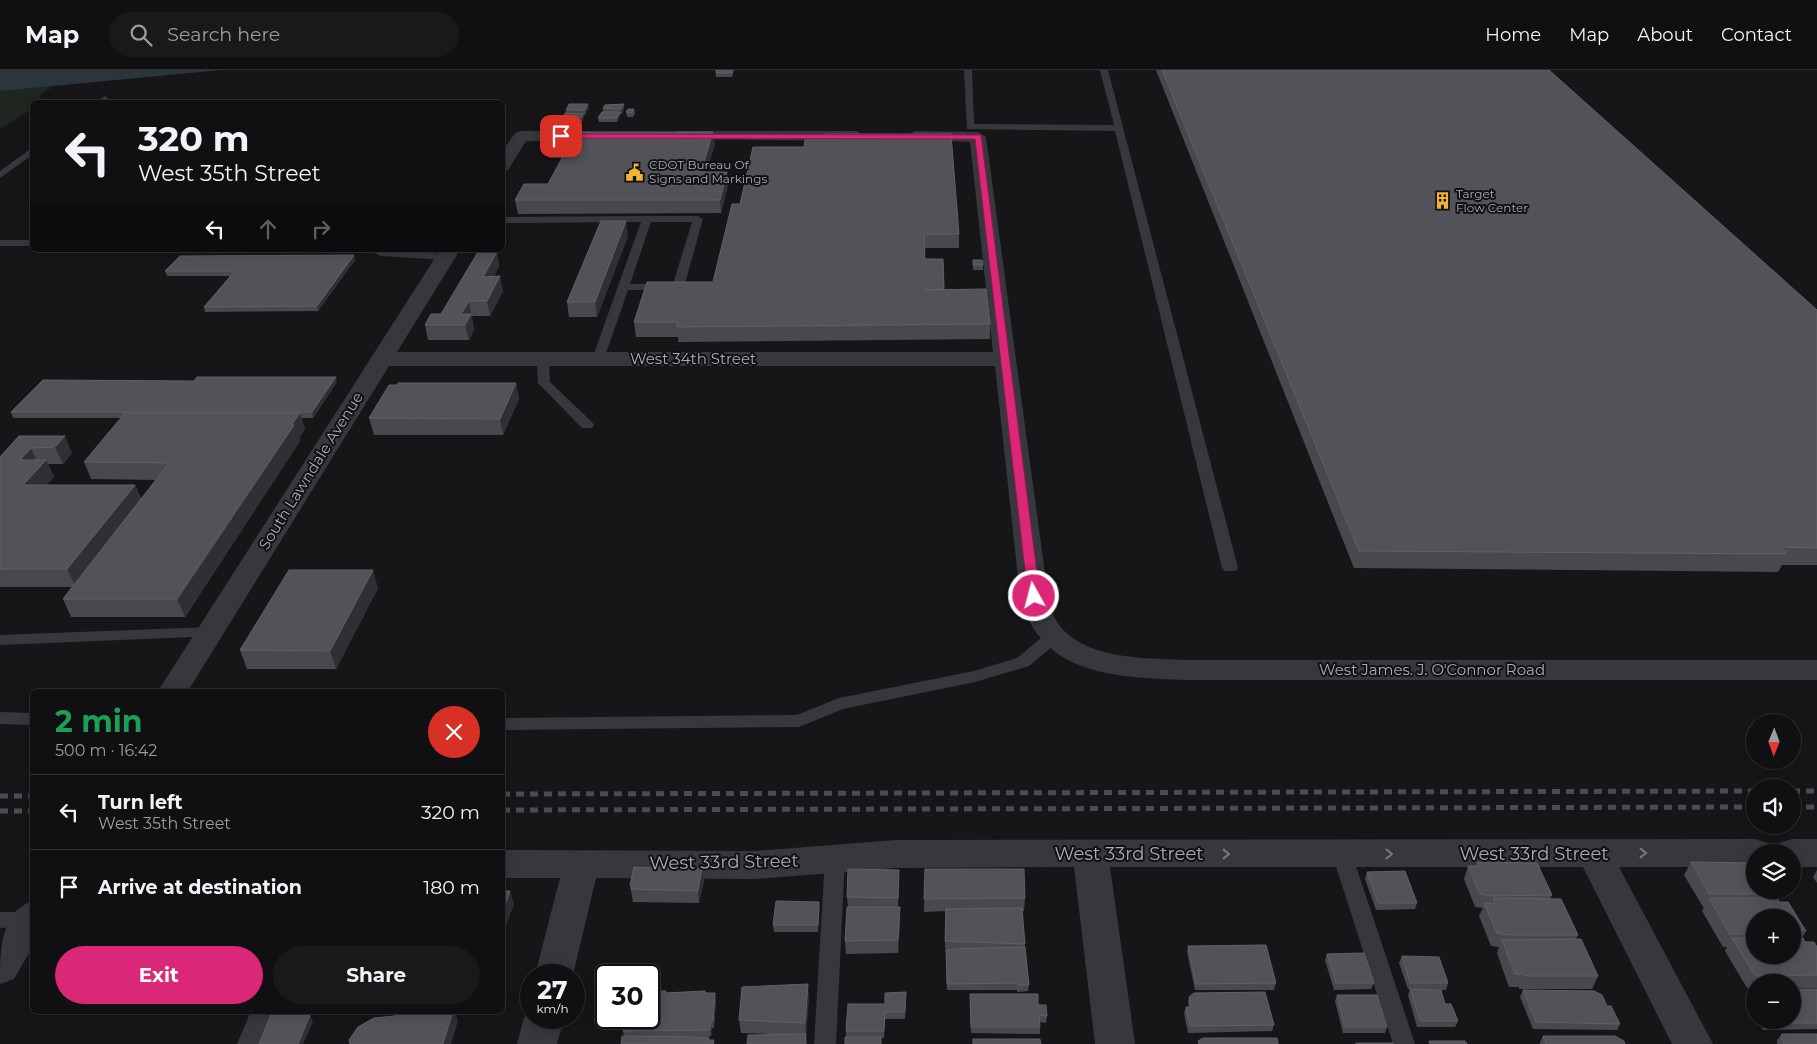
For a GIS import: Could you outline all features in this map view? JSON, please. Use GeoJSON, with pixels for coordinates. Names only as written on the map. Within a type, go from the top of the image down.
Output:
{"type":"FeatureCollection","features":[{"type":"Feature","properties":{"kind":"street"},"geometry":{"type":"LineString","coordinates":[[505,161],[521,136],[601,136]]}},
{"type":"Feature","properties":{"kind":"street"},"geometry":{"type":"LineString","coordinates":[[660,136],[869,136]]}},
{"type":"Feature","properties":{"kind":"street"},"geometry":{"type":"LineString","coordinates":[[899,136],[978,136],[1034,596],[1039,616],[1053,637]]}},
{"type":"Feature","properties":{"kind":"street","name":"South Lawndale Avenue"},"geometry":{"type":"LineString","coordinates":[[174,689],[448,253]]}},
{"type":"Feature","properties":{"kind":"street","name":"West 34th Street"},"geometry":{"type":"LineString","coordinates":[[382,359],[1004,359]]}},
{"type":"Feature","properties":{"kind":"street","name":"West James. J. O'Connor Road"},"geometry":{"type":"LineString","coordinates":[[1053,637],[1078,654],[1102,661],[1141,668],[1168,670],[1817,670]]}},
{"type":"Feature","properties":{"kind":"street","name":"West 33rd Street"},"geometry":{"type":"LineString","coordinates":[[505,864],[755,864],[896,854],[1746,854]]}},
{"type":"Feature","properties":{"kind":"street"},"geometry":{"type":"LineString","coordinates":[[1594,854],[1693,1044]]}},
{"type":"Feature","properties":{"kind":"street"},"geometry":{"type":"LineString","coordinates":[[1801,854],[1817,854]]}},
{"type":"Feature","properties":{"kind":"street"},"geometry":{"type":"LineString","coordinates":[[1090,855],[1116,1044]]}},
{"type":"Feature","properties":{"kind":"street"},"geometry":{"type":"LineString","coordinates":[[557,964],[582,864]]}},
{"type":"Feature","properties":{"kind":"street"},"geometry":{"type":"LineString","coordinates":[[0,968],[21,918]]}},
{"type":"Feature","properties":{"kind":"street"},"geometry":{"type":"LineString","coordinates":[[537,1044],[541,1029]]}},
{"type":"Feature","properties":{"kind":"lane"},"geometry":{"type":"LineString","coordinates":[[968,70],[970,126],[1119,128]]}},
{"type":"Feature","properties":{"kind":"lane"},"geometry":{"type":"LineString","coordinates":[[1104,70],[1230,568]]}},
{"type":"Feature","properties":{"kind":"lane"},"geometry":{"type":"LineString","coordinates":[[0,174],[30,152]]}},
{"type":"Feature","properties":{"kind":"lane"},"geometry":{"type":"LineString","coordinates":[[598,359],[647,219]]}},
{"type":"Feature","properties":{"kind":"lane"},"geometry":{"type":"LineString","coordinates":[[505,220],[698,219],[678,286],[623,287]]}},
{"type":"Feature","properties":{"kind":"lane"},"geometry":{"type":"LineString","coordinates":[[0,243],[30,243]]}},
{"type":"Feature","properties":{"kind":"lane"},"geometry":{"type":"LineString","coordinates":[[378,252],[448,253]]}},
{"type":"Feature","properties":{"kind":"lane"},"geometry":{"type":"LineString","coordinates":[[543,359],[544,383],[587,426]]}},
{"type":"Feature","properties":{"kind":"lane"},"geometry":{"type":"LineString","coordinates":[[0,640],[211,632]]}},
{"type":"Feature","properties":{"kind":"lane"},"geometry":{"type":"LineString","coordinates":[[505,724],[799,721],[839,704],[975,676],[1023,662],[1053,637]]}},
{"type":"Feature","properties":{"kind":"lane"},"geometry":{"type":"LineString","coordinates":[[0,718],[30,720]]}},
{"type":"Feature","properties":{"kind":"lane"},"geometry":{"type":"LineString","coordinates":[[1342,854],[1404,1044]]}},
{"type":"Feature","properties":{"kind":"lane"},"geometry":{"type":"LineString","coordinates":[[825,1044],[835,859]]}},
{"type":"Feature","properties":{"kind":"lane"},"geometry":{"type":"LineString","coordinates":[[248,1044],[261,1014]]}},
{"type":"Feature","properties":{"kind":"shaded area"},"geometry":{"type":"Polygon","coordinates":[[[0,70],[222,70],[0,91],[0,70]]]}},
{"type":"Feature","properties":{"kind":"shaded area"},"geometry":{"type":"Polygon","coordinates":[[[50,86],[50,89],[41,94],[40,100],[30,100],[30,110],[0,129],[0,91],[50,86]]]}},
{"type":"Feature","properties":{"kind":"building"},"geometry":{"type":"Polygon","coordinates":[[[716,70],[733,70],[732,73],[716,73],[716,70]]]}},
{"type":"Feature","properties":{"kind":"building","name":"Target Flow Center"},"geometry":{"type":"Polygon","coordinates":[[[1162,70],[1549,70],[1817,310],[1817,548],[1781,547],[1787,554],[1359,551],[1162,70]]]}},
{"type":"Feature","properties":{"kind":"building"},"geometry":{"type":"Polygon","coordinates":[[[569,104],[588,104],[585,110],[566,110],[569,104]]]}},
{"type":"Feature","properties":{"kind":"building"},"geometry":{"type":"Polygon","coordinates":[[[624,104],[621,109],[603,108],[605,105],[624,104]]]}},
{"type":"Feature","properties":{"kind":"building"},"geometry":{"type":"Polygon","coordinates":[[[628,109],[634,109],[632,113],[626,112],[628,109]]]}},
{"type":"Feature","properties":{"kind":"building"},"geometry":{"type":"Polygon","coordinates":[[[602,112],[620,112],[617,118],[598,118],[602,112]]]}},
{"type":"Feature","properties":{"kind":"building"},"geometry":{"type":"Polygon","coordinates":[[[565,113],[583,114],[582,117],[562,118],[565,113]]]}},
{"type":"Feature","properties":{"kind":"building","name":"CDOT Bureau Of Signs and Markings"},"geometry":{"type":"Polygon","coordinates":[[[554,132],[713,132],[701,172],[727,172],[720,200],[515,200],[524,184],[548,184],[569,145],[546,145],[554,132]]]}},
{"type":"Feature","properties":{"kind":"building"},"geometry":{"type":"Polygon","coordinates":[[[827,134],[951,134],[959,234],[924,234],[925,259],[943,259],[944,289],[925,290],[986,289],[990,324],[677,327],[678,322],[634,322],[647,282],[713,282],[732,204],[740,204],[753,147],[804,147],[805,140],[827,134]]]}},
{"type":"Feature","properties":{"kind":"building"},"geometry":{"type":"Polygon","coordinates":[[[601,221],[626,221],[595,302],[567,302],[601,221]]]}},
{"type":"Feature","properties":{"kind":"building"},"geometry":{"type":"Polygon","coordinates":[[[478,252],[497,252],[483,277],[500,276],[487,301],[469,301],[461,314],[471,314],[465,325],[425,325],[431,314],[441,314],[478,252]]]}},
{"type":"Feature","properties":{"kind":"building"},"geometry":{"type":"Polygon","coordinates":[[[354,255],[317,306],[204,307],[235,271],[165,271],[180,256],[354,255]]]}},
{"type":"Feature","properties":{"kind":"building"},"geometry":{"type":"Polygon","coordinates":[[[973,260],[982,260],[983,265],[973,265],[973,260]]]}},
{"type":"Feature","properties":{"kind":"building"},"geometry":{"type":"Polygon","coordinates":[[[197,377],[336,377],[312,412],[11,412],[43,380],[194,381],[197,377]]]}},
{"type":"Feature","properties":{"kind":"building"},"geometry":{"type":"Polygon","coordinates":[[[398,383],[516,383],[500,419],[369,418],[389,385],[398,385],[398,383]]]}},
{"type":"Feature","properties":{"kind":"building"},"geometry":{"type":"Polygon","coordinates":[[[125,413],[300,413],[291,425],[294,425],[177,599],[63,599],[169,463],[84,462],[125,413]]]}},
{"type":"Feature","properties":{"kind":"building"},"geometry":{"type":"Polygon","coordinates":[[[19,436],[65,436],[55,447],[31,448],[20,460],[46,460],[23,485],[135,485],[67,569],[0,569],[0,457],[19,436]]]}},
{"type":"Feature","properties":{"kind":"building"},"geometry":{"type":"Polygon","coordinates":[[[289,570],[373,570],[330,651],[240,650],[289,570]]]}},
{"type":"Feature","properties":{"kind":"building"},"geometry":{"type":"Polygon","coordinates":[[[1477,862],[1537,863],[1552,895],[1491,896],[1480,894],[1468,866],[1479,866],[1477,862]]]}},
{"type":"Feature","properties":{"kind":"building"},"geometry":{"type":"Polygon","coordinates":[[[1691,862],[1746,863],[1746,894],[1709,894],[1691,862]]]}},
{"type":"Feature","properties":{"kind":"building"},"geometry":{"type":"Polygon","coordinates":[[[652,864],[684,865],[683,868],[702,868],[698,891],[631,889],[632,885],[630,885],[634,867],[651,868],[652,864]]]}},
{"type":"Feature","properties":{"kind":"building"},"geometry":{"type":"Polygon","coordinates":[[[848,869],[899,870],[898,898],[847,897],[848,869]]]}},
{"type":"Feature","properties":{"kind":"building"},"geometry":{"type":"Polygon","coordinates":[[[925,869],[1024,869],[1025,898],[924,899],[925,869]]]}},
{"type":"Feature","properties":{"kind":"building"},"geometry":{"type":"Polygon","coordinates":[[[1405,871],[1417,903],[1378,903],[1367,872],[1405,871]]]}},
{"type":"Feature","properties":{"kind":"building"},"geometry":{"type":"Polygon","coordinates":[[[505,891],[510,891],[505,905],[505,891]]]}},
{"type":"Feature","properties":{"kind":"building"},"geometry":{"type":"Polygon","coordinates":[[[1493,898],[1561,899],[1578,935],[1508,935],[1497,933],[1484,903],[1495,904],[1493,898]]]}},
{"type":"Feature","properties":{"kind":"building"},"geometry":{"type":"Polygon","coordinates":[[[1709,898],[1778,899],[1779,902],[1788,902],[1792,909],[1746,909],[1746,934],[1730,934],[1709,898]]]}},
{"type":"Feature","properties":{"kind":"building"},"geometry":{"type":"Polygon","coordinates":[[[776,901],[819,902],[818,925],[773,925],[776,901]]]}},
{"type":"Feature","properties":{"kind":"building"},"geometry":{"type":"Polygon","coordinates":[[[847,907],[900,907],[898,940],[845,941],[847,907]]]}},
{"type":"Feature","properties":{"kind":"building"},"geometry":{"type":"Polygon","coordinates":[[[1022,908],[1025,944],[945,941],[946,909],[1022,908]]]}},
{"type":"Feature","properties":{"kind":"building"},"geometry":{"type":"Polygon","coordinates":[[[1801,923],[1806,931],[1801,931],[1801,923]]]}},
{"type":"Feature","properties":{"kind":"building"},"geometry":{"type":"Polygon","coordinates":[[[1732,938],[1746,938],[1746,961],[1732,938]]]}},
{"type":"Feature","properties":{"kind":"building"},"geometry":{"type":"Polygon","coordinates":[[[1801,938],[1805,942],[1814,942],[1817,947],[1817,975],[1754,974],[1748,964],[1801,964],[1801,938]]]}},
{"type":"Feature","properties":{"kind":"building"},"geometry":{"type":"Polygon","coordinates":[[[1581,939],[1598,976],[1525,976],[1524,974],[1515,974],[1502,940],[1581,939]]]}},
{"type":"Feature","properties":{"kind":"building"},"geometry":{"type":"Polygon","coordinates":[[[1266,945],[1276,983],[1196,984],[1188,946],[1266,945]]]}},
{"type":"Feature","properties":{"kind":"building"},"geometry":{"type":"Polygon","coordinates":[[[1025,947],[1029,985],[1018,985],[1018,983],[947,984],[946,949],[1025,947]]]}},
{"type":"Feature","properties":{"kind":"building"},"geometry":{"type":"Polygon","coordinates":[[[1364,953],[1374,983],[1336,983],[1327,954],[1364,953]]]}},
{"type":"Feature","properties":{"kind":"building"},"geometry":{"type":"Polygon","coordinates":[[[1402,956],[1439,957],[1448,983],[1410,983],[1402,956]]]}},
{"type":"Feature","properties":{"kind":"building"},"geometry":{"type":"Polygon","coordinates":[[[808,984],[805,1023],[739,1020],[742,987],[808,984]]]}},
{"type":"Feature","properties":{"kind":"building"},"geometry":{"type":"Polygon","coordinates":[[[1410,989],[1441,990],[1445,1004],[1451,1004],[1458,1021],[1420,1021],[1410,989]]]}},
{"type":"Feature","properties":{"kind":"building"},"geometry":{"type":"Polygon","coordinates":[[[1801,989],[1817,989],[1817,1023],[1801,1023],[1801,989]]]}},
{"type":"Feature","properties":{"kind":"building"},"geometry":{"type":"Polygon","coordinates":[[[1523,990],[1594,991],[1602,995],[1607,1006],[1611,1006],[1620,1024],[1536,1022],[1523,990]]]}},
{"type":"Feature","properties":{"kind":"building"},"geometry":{"type":"Polygon","coordinates":[[[660,991],[666,991],[665,993],[705,991],[705,993],[715,993],[713,1021],[711,1021],[710,1030],[623,1031],[623,1029],[660,1029],[660,991]]]}},
{"type":"Feature","properties":{"kind":"building"},"geometry":{"type":"Polygon","coordinates":[[[906,992],[905,1012],[885,1012],[884,1031],[846,1031],[848,1004],[885,1004],[885,993],[906,992]]]}},
{"type":"Feature","properties":{"kind":"building"},"geometry":{"type":"Polygon","coordinates":[[[1265,992],[1274,1025],[1190,1026],[1186,1007],[1191,1007],[1189,997],[1194,993],[1265,992]]]}},
{"type":"Feature","properties":{"kind":"building"},"geometry":{"type":"Polygon","coordinates":[[[970,994],[1038,994],[1038,1005],[1046,1005],[1047,1016],[1039,1015],[1040,1027],[971,1027],[970,994]]]}},
{"type":"Feature","properties":{"kind":"building"},"geometry":{"type":"Polygon","coordinates":[[[1337,995],[1377,995],[1387,1027],[1345,1027],[1337,995]]]}},
{"type":"Feature","properties":{"kind":"building"},"geometry":{"type":"Polygon","coordinates":[[[398,1014],[452,1014],[443,1044],[350,1044],[349,1040],[358,1027],[374,1018],[398,1014]]]}},
{"type":"Feature","properties":{"kind":"building"},"geometry":{"type":"Polygon","coordinates":[[[271,1015],[310,1015],[298,1044],[259,1044],[271,1015]]]}},
{"type":"Feature","properties":{"kind":"building"},"geometry":{"type":"Polygon","coordinates":[[[806,1034],[805,1044],[747,1044],[748,1035],[806,1034]]]}},
{"type":"Feature","properties":{"kind":"building"},"geometry":{"type":"Polygon","coordinates":[[[1782,1034],[1817,1034],[1817,1044],[1784,1044],[1781,1038],[1782,1034]]]}},
{"type":"Feature","properties":{"kind":"building"},"geometry":{"type":"Polygon","coordinates":[[[622,1036],[709,1037],[708,1040],[714,1040],[713,1044],[621,1044],[622,1036]]]}},
{"type":"Feature","properties":{"kind":"building"},"geometry":{"type":"Polygon","coordinates":[[[1543,1036],[1615,1036],[1624,1041],[1625,1044],[1546,1044],[1543,1036]]]}},
{"type":"Feature","properties":{"kind":"building"},"geometry":{"type":"Polygon","coordinates":[[[845,1037],[881,1037],[881,1044],[845,1044],[845,1037]]]}},
{"type":"Feature","properties":{"kind":"building"},"geometry":{"type":"Polygon","coordinates":[[[1203,1038],[1277,1038],[1278,1044],[1199,1044],[1198,1041],[1203,1038]]]}},
{"type":"Feature","properties":{"kind":"building"},"geometry":{"type":"Polygon","coordinates":[[[973,1039],[1040,1039],[1041,1044],[973,1044],[973,1039]]]}},
{"type":"Feature","properties":{"kind":"building"},"geometry":{"type":"Polygon","coordinates":[[[1429,1041],[1465,1041],[1467,1044],[1430,1044],[1429,1041]]]}},
{"type":"Feature","properties":{"kind":"building"},"geometry":{"type":"Polygon","coordinates":[[[1393,1043],[1394,1044],[1356,1044],[1393,1043]]]}},
{"type":"Feature","properties":{"kind":"railway"},"geometry":{"type":"LineString","coordinates":[[505,794],[1746,791]]}},
{"type":"Feature","properties":{"kind":"railway"},"geometry":{"type":"LineString","coordinates":[[1801,791],[1817,791]]}},
{"type":"Feature","properties":{"kind":"railway"},"geometry":{"type":"LineString","coordinates":[[0,796],[30,796]]}},
{"type":"Feature","properties":{"kind":"railway"},"geometry":{"type":"LineString","coordinates":[[505,810],[1746,807]]}},
{"type":"Feature","properties":{"kind":"railway"},"geometry":{"type":"LineString","coordinates":[[1801,807],[1817,807]]}},
{"type":"Feature","properties":{"kind":"railway"},"geometry":{"type":"LineString","coordinates":[[0,811],[30,811]]}},
{"type":"Feature","properties":{"kind":"place","name":"CDOT Bureau Of Signs and Markings"},"geometry":{"type":"Point","coordinates":[635,172]}},
{"type":"Feature","properties":{"kind":"place","name":"Target Flow Center"},"geometry":{"type":"Point","coordinates":[1442,201]}},
{"type":"Feature","properties":{"kind":"route"},"geometry":{"type":"LineString","coordinates":[[561,136],[978,136],[1034,596]]}}]}
